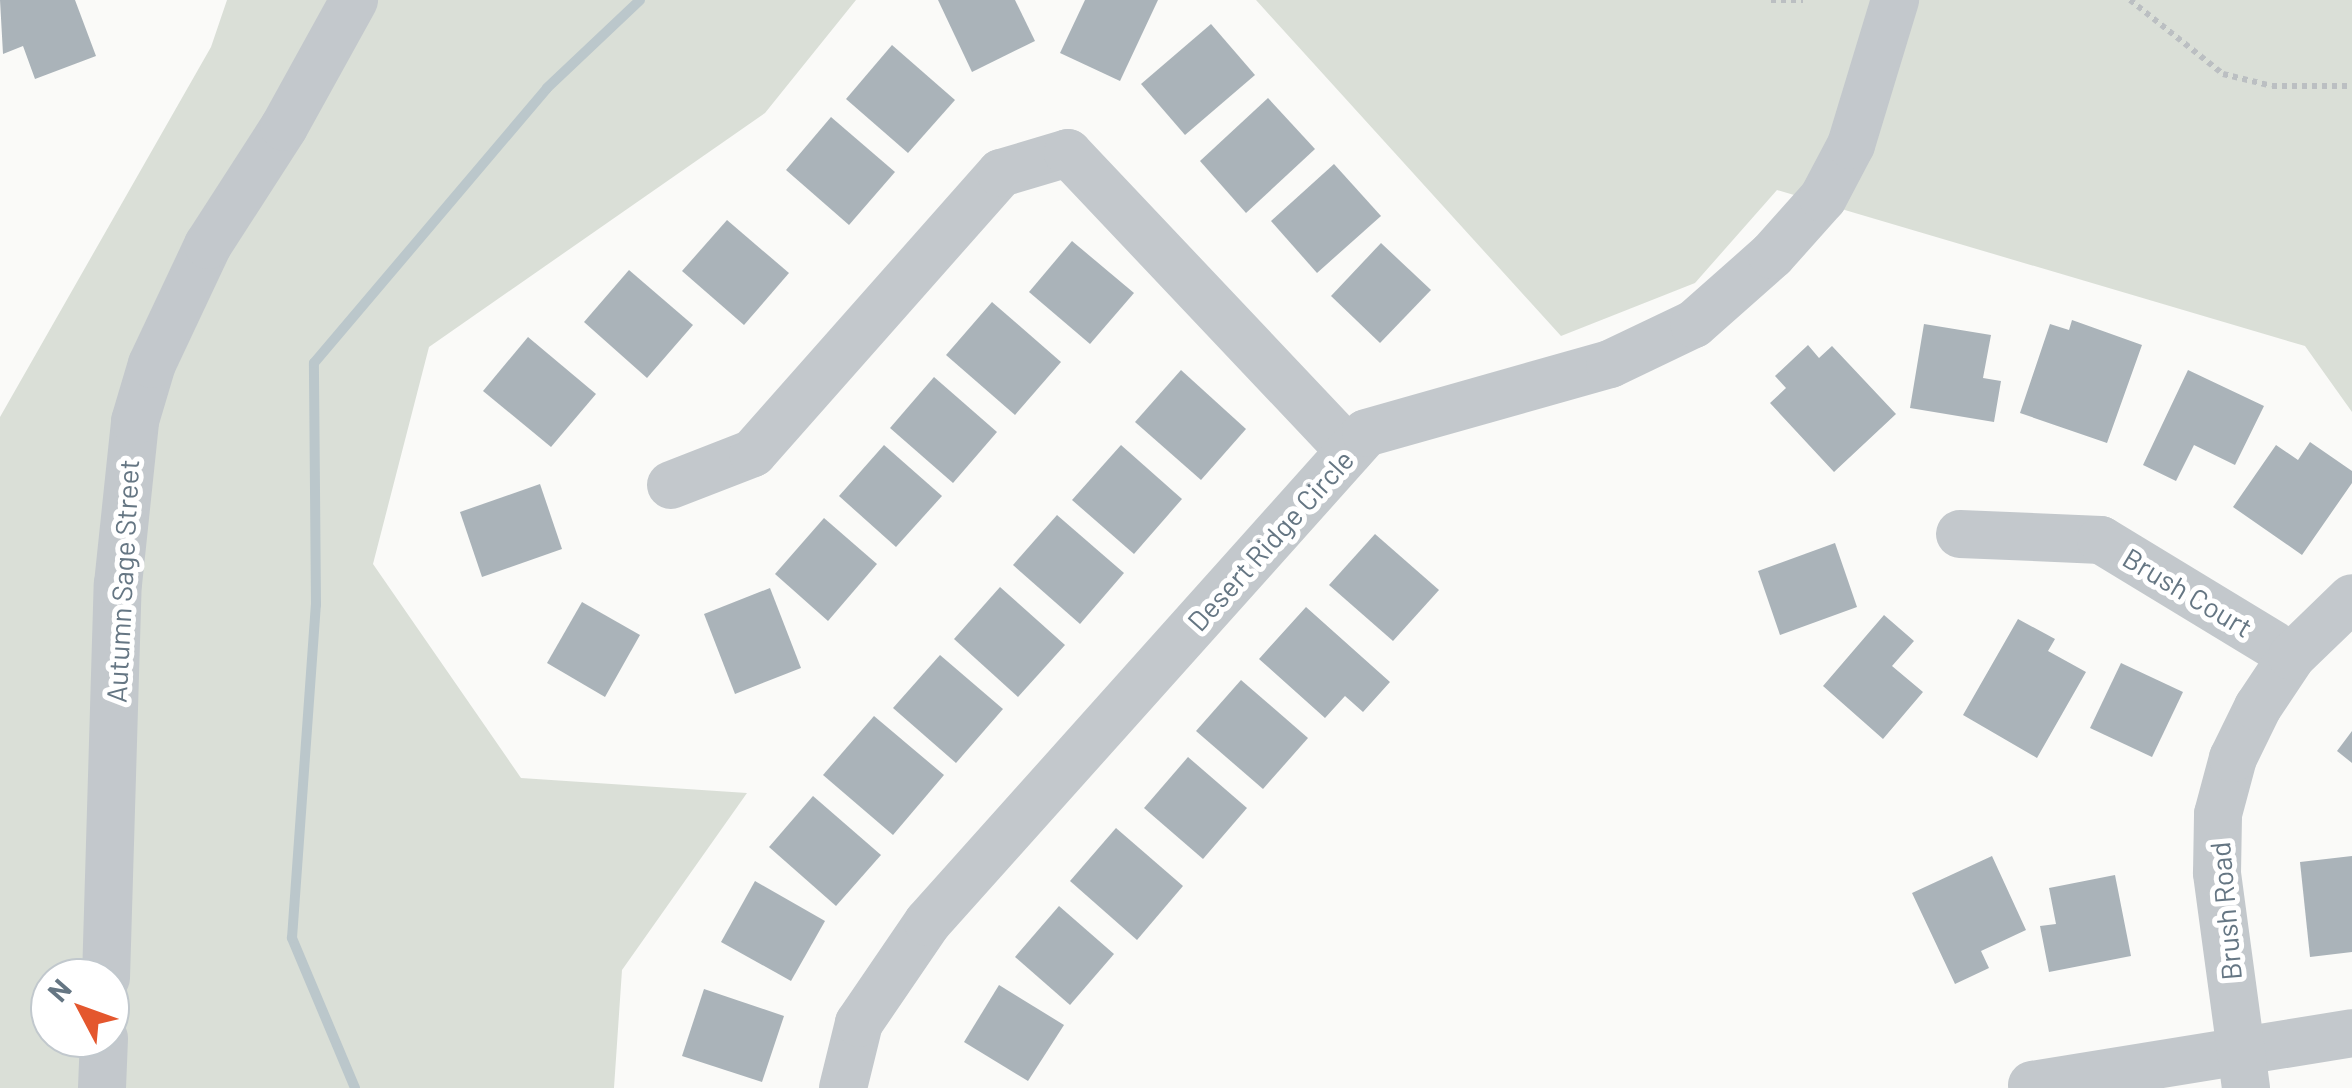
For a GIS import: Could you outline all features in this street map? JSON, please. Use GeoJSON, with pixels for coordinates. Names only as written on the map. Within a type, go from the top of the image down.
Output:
{"type":"FeatureCollection","features":[{"type":"Feature","properties":{"kind":"street","name":"Autumn Sage Street"},"geometry":{"type":"LineString","coordinates":[[107,958],[120,550],[134,420],[152,364],[200,260],[354,0]]}},
{"type":"Feature","properties":{"kind":"street","name":"Desert Ridge Circle"},"geometry":{"type":"LineString","coordinates":[[843,1088],[859,1024],[928,922],[1366,433],[1610,364],[1694,324],[1772,255],[1823,198],[1851,145],[1896,0]]}},
{"type":"Feature","properties":{"kind":"street"},"geometry":{"type":"LineString","coordinates":[[670,485],[753,453],[1001,173],[1068,153],[1350,452]]}},
{"type":"Feature","properties":{"kind":"street","name":"Brush Court"},"geometry":{"type":"LineString","coordinates":[[1960,534],[2101,540],[2292,656]]}},
{"type":"Feature","properties":{"kind":"street","name":"Brush Road"},"geometry":{"type":"LineString","coordinates":[[2242,1068],[2217,873],[2218,814],[2233,758],[2292,656],[2352,598]]}},
{"type":"Feature","properties":{"kind":"street"},"geometry":{"type":"LineString","coordinates":[[2032,1085],[2242,1068],[2352,1033]]}},
{"type":"Feature","properties":{"kind":"street"},"geometry":{"type":"LineString","coordinates":[[102,1088],[103,1058]]}},
{"type":"Feature","properties":{"kind":"path"},"geometry":{"type":"LineString","coordinates":[[1771,0],[1803,0]]}},
{"type":"Feature","properties":{"kind":"path"},"geometry":{"type":"LineString","coordinates":[[2130,0],[2223,74],[2272,86],[2352,86]]}},
{"type":"Feature","properties":{"kind":"shaded area"},"geometry":{"type":"Polygon","coordinates":[[[227,0],[856,0],[765,113],[429,347],[373,564],[521,778],[747,793],[622,970],[614,1088],[0,1088],[0,417],[211,47],[227,0]]]}},
{"type":"Feature","properties":{"kind":"shaded area"},"geometry":{"type":"Polygon","coordinates":[[[1256,0],[2352,0],[2352,412],[2305,346],[1777,190],[1695,283],[1561,336],[1256,0]]]}},
{"type":"Feature","properties":{"kind":"building"},"geometry":{"type":"Polygon","coordinates":[[[0,0],[75,0],[96,56],[35,79],[23,46],[3,54],[0,0]]]}},
{"type":"Feature","properties":{"kind":"building"},"geometry":{"type":"Polygon","coordinates":[[[938,0],[1015,0],[1035,41],[972,72],[938,0]]]}},
{"type":"Feature","properties":{"kind":"building"},"geometry":{"type":"Polygon","coordinates":[[[1085,0],[1158,0],[1120,81],[1060,53],[1085,0]]]}},
{"type":"Feature","properties":{"kind":"building"},"geometry":{"type":"Polygon","coordinates":[[[1211,24],[1255,75],[1185,135],[1141,84],[1211,24]]]}},
{"type":"Feature","properties":{"kind":"building"},"geometry":{"type":"Polygon","coordinates":[[[892,45],[955,100],[908,153],[846,99],[892,45]]]}},
{"type":"Feature","properties":{"kind":"building"},"geometry":{"type":"Polygon","coordinates":[[[1268,98],[1315,149],[1246,213],[1200,161],[1268,98]]]}},
{"type":"Feature","properties":{"kind":"building"},"geometry":{"type":"Polygon","coordinates":[[[831,117],[895,172],[849,225],[786,170],[831,117]]]}},
{"type":"Feature","properties":{"kind":"building"},"geometry":{"type":"Polygon","coordinates":[[[1334,164],[1381,216],[1317,273],[1271,221],[1334,164]]]}},
{"type":"Feature","properties":{"kind":"building"},"geometry":{"type":"Polygon","coordinates":[[[727,220],[789,273],[744,325],[682,271],[727,220]]]}},
{"type":"Feature","properties":{"kind":"building"},"geometry":{"type":"Polygon","coordinates":[[[1072,241],[1134,293],[1090,344],[1029,292],[1072,241]]]}},
{"type":"Feature","properties":{"kind":"building"},"geometry":{"type":"Polygon","coordinates":[[[1381,243],[1431,290],[1380,343],[1331,296],[1381,243]]]}},
{"type":"Feature","properties":{"kind":"building"},"geometry":{"type":"Polygon","coordinates":[[[629,270],[693,325],[647,378],[584,322],[629,270]]]}},
{"type":"Feature","properties":{"kind":"building"},"geometry":{"type":"Polygon","coordinates":[[[992,302],[1061,362],[1015,415],[946,355],[992,302]]]}},
{"type":"Feature","properties":{"kind":"building"},"geometry":{"type":"Polygon","coordinates":[[[2072,320],[2142,345],[2107,443],[2020,413],[2050,324],[2069,330],[2072,320]]]}},
{"type":"Feature","properties":{"kind":"building"},"geometry":{"type":"Polygon","coordinates":[[[1924,324],[1991,335],[1983,378],[2001,381],[1994,422],[1910,408],[1924,324]]]}},
{"type":"Feature","properties":{"kind":"building"},"geometry":{"type":"Polygon","coordinates":[[[528,337],[596,394],[551,447],[483,391],[528,337]]]}},
{"type":"Feature","properties":{"kind":"building"},"geometry":{"type":"Polygon","coordinates":[[[1808,345],[1819,358],[1832,346],[1896,414],[1834,472],[1770,403],[1786,388],[1775,376],[1808,345]]]}},
{"type":"Feature","properties":{"kind":"building"},"geometry":{"type":"Polygon","coordinates":[[[1181,370],[1246,429],[1201,480],[1135,422],[1181,370]]]}},
{"type":"Feature","properties":{"kind":"building"},"geometry":{"type":"Polygon","coordinates":[[[2188,370],[2264,406],[2235,465],[2194,445],[2176,481],[2143,465],[2188,370]]]}},
{"type":"Feature","properties":{"kind":"building"},"geometry":{"type":"Polygon","coordinates":[[[934,377],[997,432],[953,483],[890,428],[934,377]]]}},
{"type":"Feature","properties":{"kind":"building"},"geometry":{"type":"Polygon","coordinates":[[[2310,442],[2352,471],[2352,483],[2302,555],[2233,507],[2276,445],[2298,460],[2310,442]]]}},
{"type":"Feature","properties":{"kind":"building"},"geometry":{"type":"Polygon","coordinates":[[[884,445],[942,496],[896,547],[839,496],[884,445]]]}},
{"type":"Feature","properties":{"kind":"building"},"geometry":{"type":"Polygon","coordinates":[[[1121,445],[1182,499],[1134,554],[1072,500],[1121,445]]]}},
{"type":"Feature","properties":{"kind":"building"},"geometry":{"type":"Polygon","coordinates":[[[540,484],[562,549],[482,577],[460,512],[540,484]]]}},
{"type":"Feature","properties":{"kind":"building"},"geometry":{"type":"Polygon","coordinates":[[[1057,515],[1124,573],[1080,624],[1013,565],[1057,515]]]}},
{"type":"Feature","properties":{"kind":"building"},"geometry":{"type":"Polygon","coordinates":[[[824,518],[877,564],[828,621],[775,574],[824,518]]]}},
{"type":"Feature","properties":{"kind":"building"},"geometry":{"type":"Polygon","coordinates":[[[1375,534],[1439,590],[1393,641],[1329,585],[1375,534]]]}},
{"type":"Feature","properties":{"kind":"building"},"geometry":{"type":"Polygon","coordinates":[[[1835,543],[1857,607],[1780,635],[1758,571],[1835,543]]]}},
{"type":"Feature","properties":{"kind":"building"},"geometry":{"type":"Polygon","coordinates":[[[1000,587],[1065,645],[1018,697],[954,639],[1000,587]]]}},
{"type":"Feature","properties":{"kind":"building"},"geometry":{"type":"Polygon","coordinates":[[[770,588],[801,668],[735,694],[704,614],[770,588]]]}},
{"type":"Feature","properties":{"kind":"building"},"geometry":{"type":"Polygon","coordinates":[[[582,602],[640,635],[605,697],[547,663],[582,602]]]}},
{"type":"Feature","properties":{"kind":"building"},"geometry":{"type":"Polygon","coordinates":[[[1306,607],[1390,682],[1363,712],[1345,696],[1325,718],[1259,659],[1306,607]]]}},
{"type":"Feature","properties":{"kind":"building"},"geometry":{"type":"Polygon","coordinates":[[[1884,615],[1914,641],[1892,666],[1923,692],[1883,739],[1823,686],[1884,615]]]}},
{"type":"Feature","properties":{"kind":"building"},"geometry":{"type":"Polygon","coordinates":[[[2018,619],[2055,639],[2048,651],[2086,672],[2037,758],[1963,715],[2018,619]]]}},
{"type":"Feature","properties":{"kind":"building"},"geometry":{"type":"Polygon","coordinates":[[[940,655],[1003,709],[956,763],[893,708],[940,655]]]}},
{"type":"Feature","properties":{"kind":"building"},"geometry":{"type":"Polygon","coordinates":[[[2121,663],[2183,692],[2152,757],[2090,728],[2121,663]]]}},
{"type":"Feature","properties":{"kind":"building"},"geometry":{"type":"Polygon","coordinates":[[[1241,680],[1308,738],[1263,789],[1196,731],[1241,680]]]}},
{"type":"Feature","properties":{"kind":"building"},"geometry":{"type":"Polygon","coordinates":[[[874,716],[944,775],[893,835],[823,775],[874,716]]]}},
{"type":"Feature","properties":{"kind":"building"},"geometry":{"type":"Polygon","coordinates":[[[2352,731],[2352,763],[2337,751],[2352,731]]]}},
{"type":"Feature","properties":{"kind":"building"},"geometry":{"type":"Polygon","coordinates":[[[1188,757],[1247,808],[1203,859],[1144,808],[1188,757]]]}},
{"type":"Feature","properties":{"kind":"building"},"geometry":{"type":"Polygon","coordinates":[[[813,796],[881,855],[836,906],[769,847],[813,796]]]}},
{"type":"Feature","properties":{"kind":"building"},"geometry":{"type":"Polygon","coordinates":[[[1116,828],[1183,886],[1137,940],[1070,881],[1116,828]]]}},
{"type":"Feature","properties":{"kind":"building"},"geometry":{"type":"Polygon","coordinates":[[[1992,856],[2026,930],[1981,951],[1989,968],[1955,984],[1912,893],[1992,856]]]}},
{"type":"Feature","properties":{"kind":"building"},"geometry":{"type":"Polygon","coordinates":[[[2352,856],[2352,952],[2310,957],[2300,862],[2352,856]]]}},
{"type":"Feature","properties":{"kind":"building"},"geometry":{"type":"Polygon","coordinates":[[[2115,875],[2131,956],[2049,972],[2040,926],[2056,924],[2049,888],[2115,875]]]}},
{"type":"Feature","properties":{"kind":"building"},"geometry":{"type":"Polygon","coordinates":[[[755,881],[825,921],[791,981],[721,942],[755,881]]]}},
{"type":"Feature","properties":{"kind":"building"},"geometry":{"type":"Polygon","coordinates":[[[1059,906],[1114,954],[1070,1005],[1015,957],[1059,906]]]}},
{"type":"Feature","properties":{"kind":"building"},"geometry":{"type":"Polygon","coordinates":[[[999,985],[1064,1025],[1028,1081],[964,1042],[999,985]]]}},
{"type":"Feature","properties":{"kind":"building"},"geometry":{"type":"Polygon","coordinates":[[[704,989],[784,1016],[762,1082],[682,1056],[704,989]]]}},
{"type":"Feature","properties":{"kind":"waterway"},"geometry":{"type":"LineString","coordinates":[[355,1088],[292,938],[316,605],[314,363],[547,88],[640,0]]}}]}
